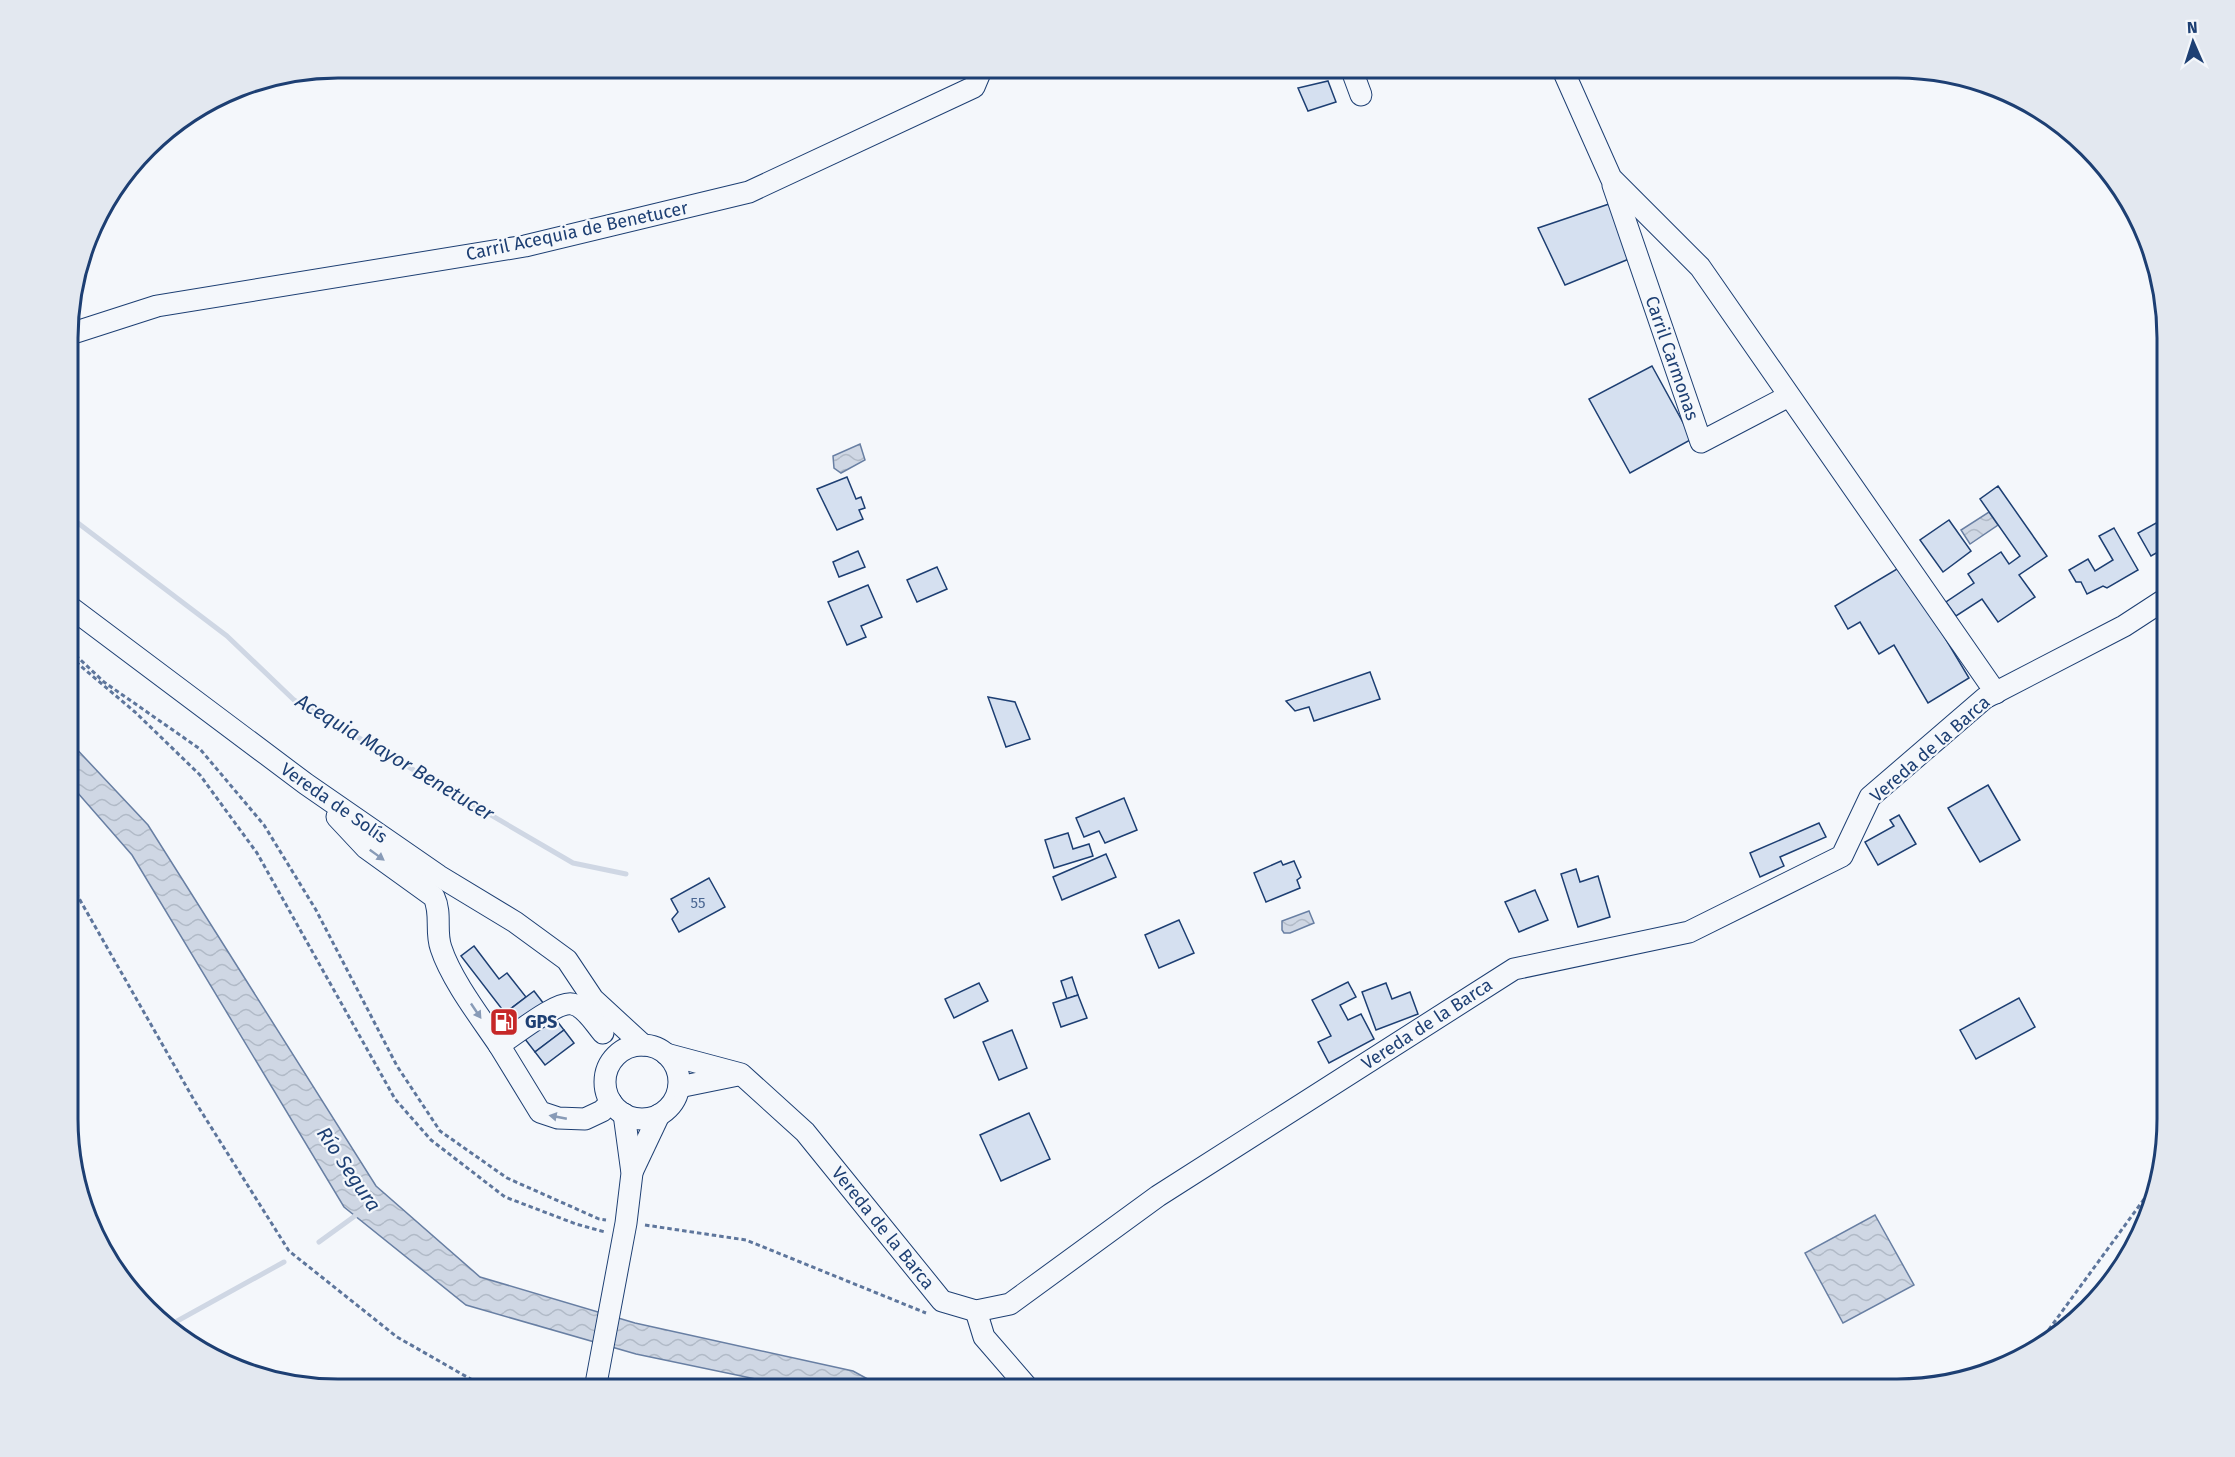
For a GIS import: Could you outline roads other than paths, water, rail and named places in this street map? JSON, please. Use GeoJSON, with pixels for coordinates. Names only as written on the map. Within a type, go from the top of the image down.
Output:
{"type":"FeatureCollection","features":[{"type":"Feature","properties":{"kind":"street","name":"Carril Acequia de Benetucer"},"geometry":{"type":"LineString","coordinates":[[78,331],[157,306],[525,246],[749,192],[974,87],[978,78]]}},
{"type":"Feature","properties":{"kind":"street"},"geometry":{"type":"LineString","coordinates":[[1354,78],[1360,95]]}},
{"type":"Feature","properties":{"kind":"street","name":"Carril Carmonas"},"geometry":{"type":"LineString","coordinates":[[1566,78],[1611,178],[1701,442],[1789,396]]}},
{"type":"Feature","properties":{"kind":"street","name":"Carril Carmonas"},"geometry":{"type":"LineString","coordinates":[[1611,178],[1700,267],[1996,693]]}},
{"type":"Feature","properties":{"kind":"street","name":"Vereda de la Barca"},"geometry":{"type":"LineString","coordinates":[[741,1074],[805,1132],[942,1301],[976,1311],[1010,1304],[1158,1197],[1514,969],[1689,932],[1842,856],[1870,797],[1985,698],[2124,626],[2157,605]]}},
{"type":"Feature","properties":{"kind":"street","name":"Vereda de Solís"},"geometry":{"type":"LineString","coordinates":[[78,613],[306,784],[439,876],[515,922],[567,960],[593,999],[643,1045]]}},
{"type":"Feature","properties":{"kind":"street"},"geometry":{"type":"LineString","coordinates":[[306,784],[366,848],[434,897],[439,908],[440,946],[464,993],[540,1112],[558,1118],[585,1119],[602,1111],[617,1108]]}},
{"type":"Feature","properties":{"kind":"street","name":"Vereda de Solís"},"geometry":{"type":"LineString","coordinates":[[593,999],[612,1061]]}},
{"type":"Feature","properties":{"kind":"street"},"geometry":{"type":"LineString","coordinates":[[499,1046],[558,1006],[572,1004],[584,1010],[603,1033]]}},
{"type":"Feature","properties":{"kind":"street"},"geometry":{"type":"LineString","coordinates":[[666,1054],[674,1063],[679,1075],[679,1087],[672,1103],[658,1115],[647,1119],[635,1119],[617,1108],[606,1093],[607,1071],[612,1061],[626,1050],[643,1045],[656,1048],[666,1054],[741,1074]]}},
{"type":"Feature","properties":{"kind":"street"},"geometry":{"type":"LineString","coordinates":[[679,1087],[741,1074]]}},
{"type":"Feature","properties":{"kind":"street"},"geometry":{"type":"LineString","coordinates":[[617,1108],[632,1173]]}},
{"type":"Feature","properties":{"kind":"street"},"geometry":{"type":"LineString","coordinates":[[597,1379],[623,1237],[632,1173],[658,1115]]}},
{"type":"Feature","properties":{"kind":"street"},"geometry":{"type":"LineString","coordinates":[[976,1311],[984,1337],[1020,1379]]}},
{"type":"Feature","properties":{"kind":"water"},"geometry":{"type":"Polygon","coordinates":[[[860,444],[865,460],[841,473],[834,468],[833,456],[860,444]]]}},
{"type":"Feature","properties":{"kind":"water"},"geometry":{"type":"Polygon","coordinates":[[[1989,512],[1998,525],[1970,544],[1961,530],[1989,512]]]}},
{"type":"Feature","properties":{"kind":"water","name":"Río Segura"},"geometry":{"type":"Polygon","coordinates":[[[78,751],[148,825],[376,1186],[480,1277],[635,1323],[853,1371],[868,1379],[755,1379],[636,1354],[466,1305],[344,1207],[132,855],[78,793],[78,751]]]}},
{"type":"Feature","properties":{"kind":"water"},"geometry":{"type":"Polygon","coordinates":[[[1309,911],[1314,923],[1290,933],[1284,933],[1282,921],[1309,911]]]}},
{"type":"Feature","properties":{"kind":"water"},"geometry":{"type":"Polygon","coordinates":[[[1875,1215],[1914,1285],[1843,1323],[1805,1253],[1875,1215]]]}},
{"type":"Feature","properties":{"kind":"waterway","name":"Acequia Mayor Benetucer"},"geometry":{"type":"LineString","coordinates":[[78,523],[227,636],[294,700],[573,863],[626,874]]}},
{"type":"Feature","properties":{"kind":"waterway","name":"Río Segura"},"geometry":{"type":"LineString","coordinates":[[319,1242],[359,1213]]}},
{"type":"Feature","properties":{"kind":"waterway"},"geometry":{"type":"LineString","coordinates":[[176,1322],[284,1262]]}},
{"type":"Feature","properties":{"kind":"place","name":"GPS"},"geometry":{"type":"Point","coordinates":[504,1022]}}]}
